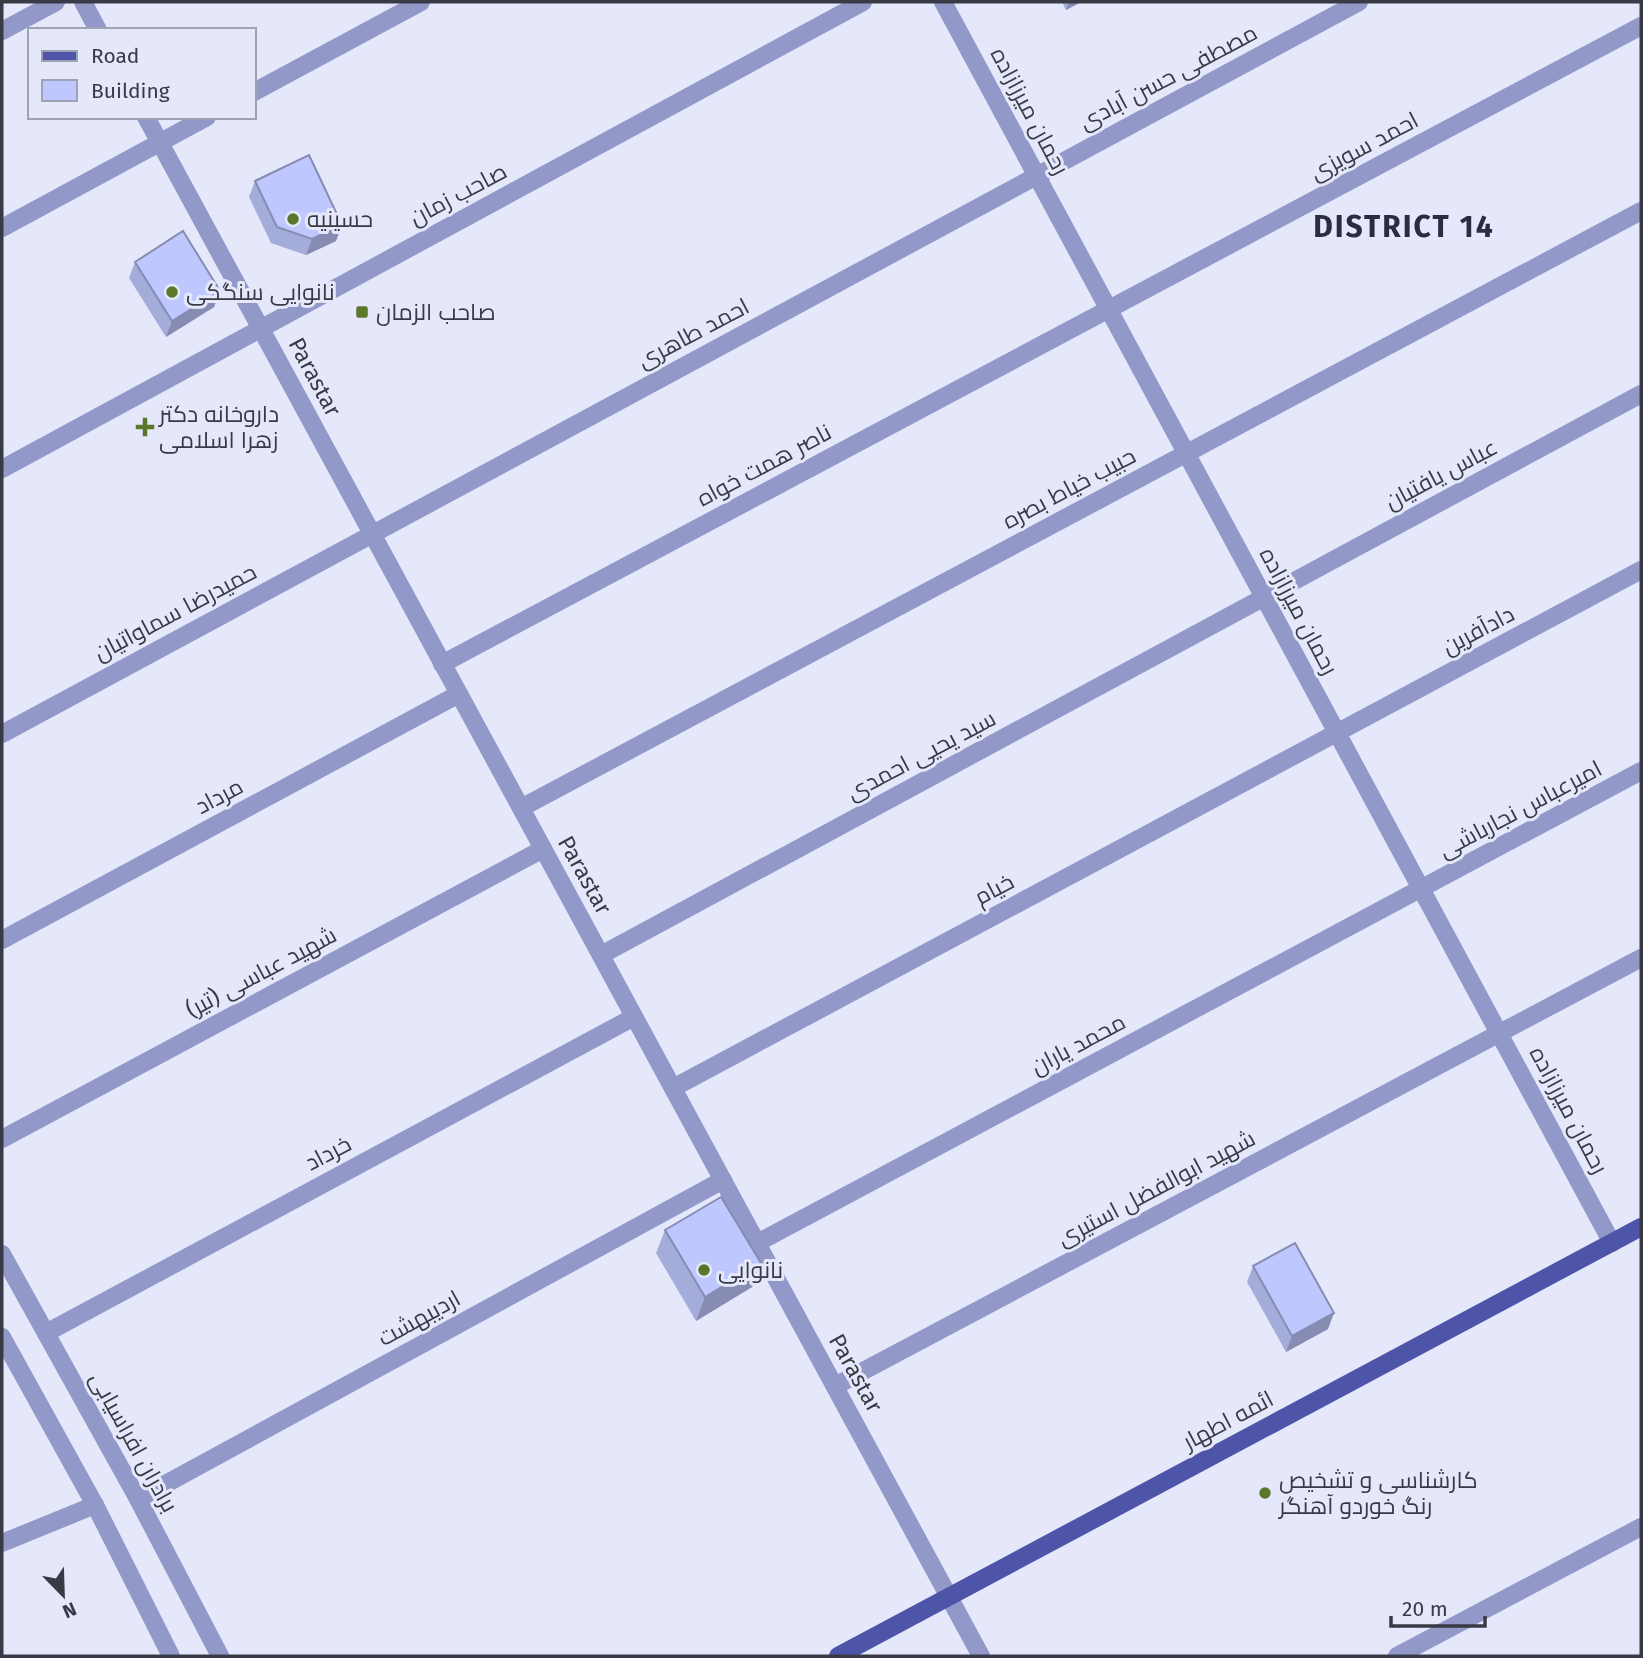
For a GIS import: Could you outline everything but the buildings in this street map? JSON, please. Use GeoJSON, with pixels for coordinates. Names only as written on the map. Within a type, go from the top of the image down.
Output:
{"type":"FeatureCollection","features":[{"type":"Feature","properties":{"kind":"main road","name":"ائمه اطهار"},"geometry":{"type":"LineString","coordinates":[[838,1656],[1641,1227]]}},
{"type":"Feature","properties":{"kind":"street"},"geometry":{"type":"LineString","coordinates":[[2,31],[56,2]]}},
{"type":"Feature","properties":{"kind":"street"},"geometry":{"type":"LineString","coordinates":[[83,2],[97,28]]}},
{"type":"Feature","properties":{"kind":"street"},"geometry":{"type":"LineString","coordinates":[[256,91],[421,2]]}},
{"type":"Feature","properties":{"kind":"street","name":"صاحب زمان"},"geometry":{"type":"LineString","coordinates":[[2,469],[863,2]]}},
{"type":"Feature","properties":{"kind":"street","name":"رحمان میرزازاده"},"geometry":{"type":"LineString","coordinates":[[943,2],[1612,1242]]}},
{"type":"Feature","properties":{"kind":"street","name":"مصطفی حسن آبادی"},"geometry":{"type":"LineString","coordinates":[[1037,175],[1359,2]]}},
{"type":"Feature","properties":{"kind":"street","name":"احمد سویزی"},"geometry":{"type":"LineString","coordinates":[[1109,309],[1641,26]]}},
{"type":"Feature","properties":{"kind":"street","name":"Parastar"},"geometry":{"type":"LineString","coordinates":[[147,119],[981,1656]]}},
{"type":"Feature","properties":{"kind":"street"},"geometry":{"type":"LineString","coordinates":[[2,228],[203,119]]}},
{"type":"Feature","properties":{"kind":"street","name":"احمد طاهری"},"geometry":{"type":"LineString","coordinates":[[372,534],[1037,175]]}},
{"type":"Feature","properties":{"kind":"street","name":"حبیب خیاط بصره"},"geometry":{"type":"LineString","coordinates":[[521,808],[1641,211]]}},
{"type":"Feature","properties":{"kind":"street","name":"ناصر همت خواه"},"geometry":{"type":"LineString","coordinates":[[443,664],[1109,309]]}},
{"type":"Feature","properties":{"kind":"street","name":"عباس یافتیان"},"geometry":{"type":"LineString","coordinates":[[1264,597],[1641,394]]}},
{"type":"Feature","properties":{"kind":"street","name":"حمیدرضا سماواتیان"},"geometry":{"type":"LineString","coordinates":[[2,734],[372,534]]}},
{"type":"Feature","properties":{"kind":"street","name":"دادآفرین"},"geometry":{"type":"LineString","coordinates":[[1337,733],[1641,570]]}},
{"type":"Feature","properties":{"kind":"street","name":"سید یحیی احمدی"},"geometry":{"type":"LineString","coordinates":[[601,955],[1264,597]]}},
{"type":"Feature","properties":{"kind":"street","name":"مرداد"},"geometry":{"type":"LineString","coordinates":[[2,940],[459,694]]}},
{"type":"Feature","properties":{"kind":"street","name":"خیام"},"geometry":{"type":"LineString","coordinates":[[673,1088],[1337,733]]}},
{"type":"Feature","properties":{"kind":"street","name":"امیرعباس نجارباشی"},"geometry":{"type":"LineString","coordinates":[[1421,889],[1641,771]]}},
{"type":"Feature","properties":{"kind":"street","name":"شهید عباسی (تیر)"},"geometry":{"type":"LineString","coordinates":[[2,1139],[543,849]]}},
{"type":"Feature","properties":{"kind":"street","name":"محمد یاران"},"geometry":{"type":"LineString","coordinates":[[757,1243],[1421,889]]}},
{"type":"Feature","properties":{"kind":"street","name":"شهید ابوالفضل استیری"},"geometry":{"type":"LineString","coordinates":[[835,1386],[1641,958]]}},
{"type":"Feature","properties":{"kind":"street","name":"خرداد"},"geometry":{"type":"LineString","coordinates":[[46,1333],[634,1017]]}},
{"type":"Feature","properties":{"kind":"street","name":"اردیبهشت"},"geometry":{"type":"LineString","coordinates":[[138,1499],[723,1180]]}},
{"type":"Feature","properties":{"kind":"street","name":"برادران افراسیابی"},"geometry":{"type":"LineString","coordinates":[[2,1254],[138,1499],[220,1656]]}},
{"type":"Feature","properties":{"kind":"street"},"geometry":{"type":"LineString","coordinates":[[2,1338],[95,1505],[170,1656]]}},
{"type":"Feature","properties":{"kind":"street"},"geometry":{"type":"LineString","coordinates":[[2,1543],[95,1505]]}},
{"type":"Feature","properties":{"kind":"street"},"geometry":{"type":"LineString","coordinates":[[1397,1656],[1641,1527]]}},
{"type":"Feature","properties":{"kind":"place","name":"حسینیه"},"geometry":{"type":"Point","coordinates":[293,219]}},
{"type":"Feature","properties":{"kind":"place","name":"نانوایی سنگکی"},"geometry":{"type":"Point","coordinates":[172,292]}},
{"type":"Feature","properties":{"kind":"place","name":"صاحب الزمان"},"geometry":{"type":"Point","coordinates":[362,312]}},
{"type":"Feature","properties":{"kind":"place","name":"داروخانه دکتر زهرا اسلامی"},"geometry":{"type":"Point","coordinates":[145,427]}},
{"type":"Feature","properties":{"kind":"place","name":"نانوایی"},"geometry":{"type":"Point","coordinates":[704,1270]}},
{"type":"Feature","properties":{"kind":"place","name":"کارشناسی و تشخیص رنگ خوردو آهنگر"},"geometry":{"type":"Point","coordinates":[1265,1493]}},
{"type":"Feature","properties":{"kind":"district","name":"DISTRICT 14"},"geometry":{"type":"Point","coordinates":[1404,227]}}]}
